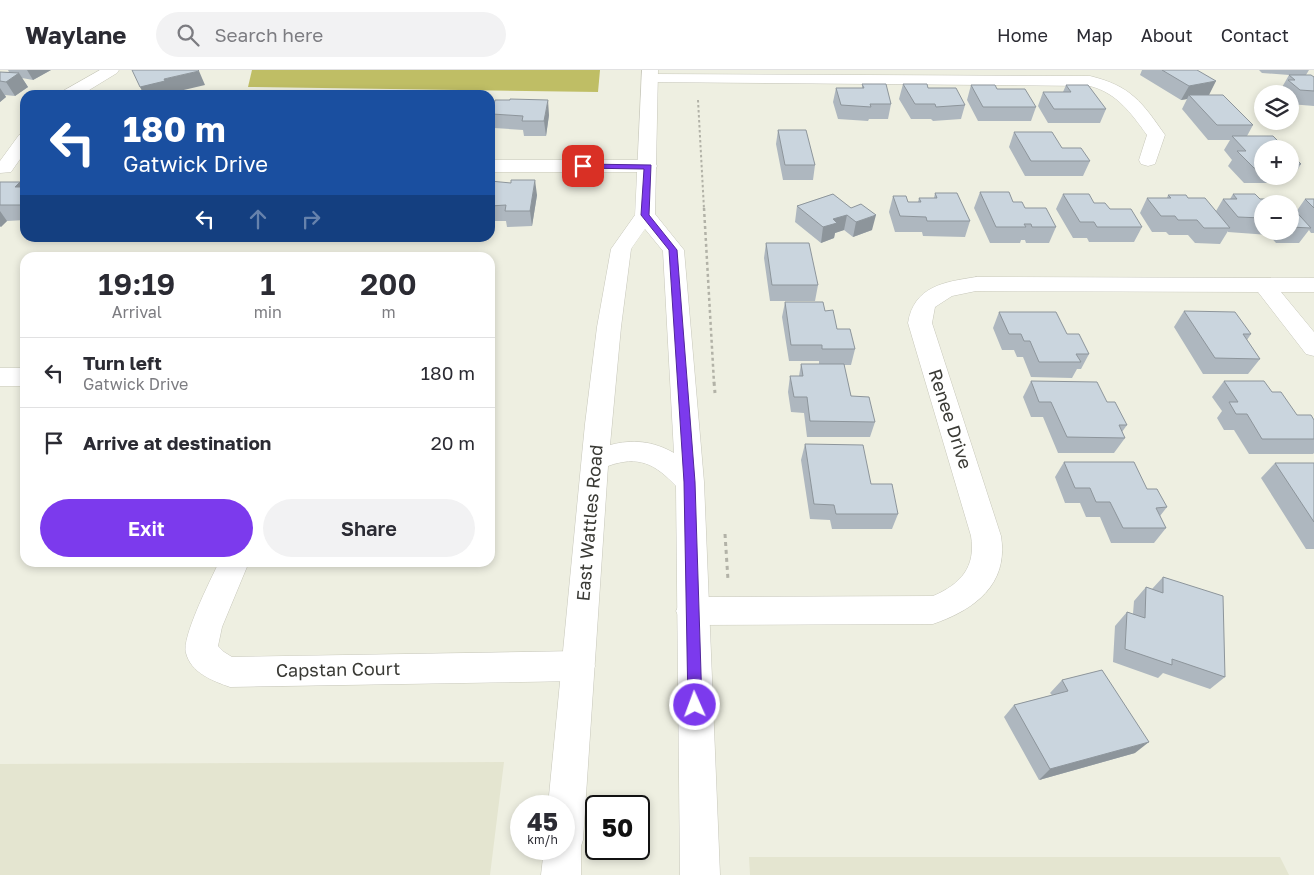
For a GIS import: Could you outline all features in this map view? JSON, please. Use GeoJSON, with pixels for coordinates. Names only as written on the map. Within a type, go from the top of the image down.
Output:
{"type":"FeatureCollection","features":[{"type":"Feature","properties":{"kind":"street"},"geometry":{"type":"LineString","coordinates":[[77,90],[111,70]]}},
{"type":"Feature","properties":{"kind":"street"},"geometry":{"type":"LineString","coordinates":[[700,875],[690,482],[673,250],[645,215],[650,75],[1090,81],[1112,87],[1123,93],[1156,136],[1148,160]]}},
{"type":"Feature","properties":{"kind":"street"},"geometry":{"type":"LineString","coordinates":[[2,169],[20,146]]}},
{"type":"Feature","properties":{"kind":"street"},"geometry":{"type":"LineString","coordinates":[[495,166],[648,166]]}},
{"type":"Feature","properties":{"kind":"street"},"geometry":{"type":"LineString","coordinates":[[2,169],[20,167]]}},
{"type":"Feature","properties":{"kind":"street","name":"East Wattles Road"},"geometry":{"type":"LineString","coordinates":[[568,795],[595,460],[609,327],[621,249],[645,215]]}},
{"type":"Feature","properties":{"kind":"street","name":"Renee Drive"},"geometry":{"type":"LineString","coordinates":[[692,611],[933,610],[949,605],[965,594],[979,579],[987,556],[986,536],[920,323],[923,309],[928,300],[958,286],[976,284],[1314,286]]}},
{"type":"Feature","properties":{"kind":"street"},"geometry":{"type":"LineString","coordinates":[[1264,285],[1314,348]]}},
{"type":"Feature","properties":{"kind":"street"},"geometry":{"type":"LineString","coordinates":[[0,377],[20,377]]}},
{"type":"Feature","properties":{"kind":"street"},"geometry":{"type":"LineString","coordinates":[[595,460],[624,450],[653,454],[670,463],[690,482]]}},
{"type":"Feature","properties":{"kind":"street","name":"Capstan Court"},"geometry":{"type":"LineString","coordinates":[[232,567],[206,627],[202,650],[212,663],[230,672],[578,666]]}},
{"type":"Feature","properties":{"kind":"street"},"geometry":{"type":"LineString","coordinates":[[561,875],[562,860]]}},
{"type":"Feature","properties":{"kind":"path"},"geometry":{"type":"LineString","coordinates":[[698,99],[716,400]]}},
{"type":"Feature","properties":{"kind":"path"},"geometry":{"type":"LineString","coordinates":[[724,524],[728,580]]}},
{"type":"Feature","properties":{"kind":"shaded area"},"geometry":{"type":"Polygon","coordinates":[[[252,70],[600,70],[598,92],[248,87],[252,70]]]}},
{"type":"Feature","properties":{"kind":"shaded area"},"geometry":{"type":"Polygon","coordinates":[[[504,762],[490,875],[0,875],[0,764],[504,762]]]}},
{"type":"Feature","properties":{"kind":"shaded area"},"geometry":{"type":"Polygon","coordinates":[[[749,857],[1280,857],[1289,875],[750,875],[749,857]]]}},
{"type":"Feature","properties":{"kind":"building"},"geometry":{"type":"Polygon","coordinates":[[[132,70],[198,70],[199,71],[140,87],[132,70]]]}},
{"type":"Feature","properties":{"kind":"building"},"geometry":{"type":"Polygon","coordinates":[[[1162,70],[1197,70],[1216,81],[1189,86],[1162,70]]]}},
{"type":"Feature","properties":{"kind":"building"},"geometry":{"type":"Polygon","coordinates":[[[0,72],[19,73],[6,82],[0,81],[0,72]]]}},
{"type":"Feature","properties":{"kind":"building"},"geometry":{"type":"Polygon","coordinates":[[[1289,75],[1311,75],[1314,77],[1314,91],[1300,90],[1299,85],[1294,85],[1288,80],[1295,80],[1289,75]]]}},
{"type":"Feature","properties":{"kind":"building"},"geometry":{"type":"Polygon","coordinates":[[[862,84],[886,84],[891,104],[870,104],[871,107],[841,105],[836,88],[864,88],[862,84]]]}},
{"type":"Feature","properties":{"kind":"building"},"geometry":{"type":"Polygon","coordinates":[[[903,84],[927,84],[928,88],[956,88],[965,105],[936,107],[935,104],[915,104],[903,84]]]}},
{"type":"Feature","properties":{"kind":"building"},"geometry":{"type":"Polygon","coordinates":[[[971,85],[995,85],[997,89],[1025,89],[1036,107],[983,107],[971,85]]]}},
{"type":"Feature","properties":{"kind":"building"},"geometry":{"type":"Polygon","coordinates":[[[1066,85],[1088,85],[1106,109],[1054,109],[1043,92],[1071,92],[1066,85]]]}},
{"type":"Feature","properties":{"kind":"building"},"geometry":{"type":"Polygon","coordinates":[[[1189,95],[1223,95],[1253,125],[1217,125],[1189,95]]]}},
{"type":"Feature","properties":{"kind":"building"},"geometry":{"type":"Polygon","coordinates":[[[495,100],[548,100],[544,121],[522,121],[523,116],[495,114],[495,100]]]}},
{"type":"Feature","properties":{"kind":"building"},"geometry":{"type":"Polygon","coordinates":[[[778,130],[806,130],[815,165],[785,165],[778,130]]]}},
{"type":"Feature","properties":{"kind":"building"},"geometry":{"type":"Polygon","coordinates":[[[1014,132],[1052,132],[1062,148],[1081,148],[1090,161],[1031,161],[1014,132]]]}},
{"type":"Feature","properties":{"kind":"building"},"geometry":{"type":"Polygon","coordinates":[[[1232,136],[1273,136],[1277,140],[1254,140],[1254,168],[1237,151],[1246,151],[1232,136]]]}},
{"type":"Feature","properties":{"kind":"building"},"geometry":{"type":"Polygon","coordinates":[[[511,180],[535,180],[530,211],[505,211],[506,205],[495,206],[495,181],[511,183],[511,180]]]}},
{"type":"Feature","properties":{"kind":"building"},"geometry":{"type":"Polygon","coordinates":[[[0,182],[20,182],[15,187],[20,187],[20,205],[0,205],[0,182]]]}},
{"type":"Feature","properties":{"kind":"building"},"geometry":{"type":"Polygon","coordinates":[[[980,192],[1009,192],[1013,202],[1022,202],[1025,208],[1046,208],[1056,227],[1032,227],[1031,224],[1024,224],[1026,227],[996,227],[980,192]]]}},
{"type":"Feature","properties":{"kind":"building"},"geometry":{"type":"Polygon","coordinates":[[[935,193],[957,193],[970,221],[927,221],[926,217],[900,216],[893,196],[906,196],[908,202],[921,202],[919,198],[937,198],[935,193]]]}},
{"type":"Feature","properties":{"kind":"building"},"geometry":{"type":"Polygon","coordinates":[[[833,194],[851,208],[861,204],[876,215],[856,222],[847,215],[833,219],[837,223],[823,227],[797,206],[833,194]]]}},
{"type":"Feature","properties":{"kind":"building"},"geometry":{"type":"Polygon","coordinates":[[[1063,194],[1089,194],[1094,203],[1105,203],[1110,209],[1131,209],[1142,227],[1097,227],[1094,222],[1080,222],[1063,194]]]}},
{"type":"Feature","properties":{"kind":"building"},"geometry":{"type":"Polygon","coordinates":[[[1233,194],[1256,195],[1254,195],[1254,218],[1238,217],[1223,199],[1237,199],[1233,194]]]}},
{"type":"Feature","properties":{"kind":"building"},"geometry":{"type":"Polygon","coordinates":[[[1168,195],[1205,198],[1230,228],[1204,228],[1197,220],[1178,220],[1175,216],[1161,216],[1147,198],[1171,198],[1168,195]]]}},
{"type":"Feature","properties":{"kind":"building"},"geometry":{"type":"Polygon","coordinates":[[[1305,199],[1314,199],[1314,208],[1305,199]]]}},
{"type":"Feature","properties":{"kind":"building"},"geometry":{"type":"Polygon","coordinates":[[[1299,215],[1311,228],[1299,227],[1299,215]]]}},
{"type":"Feature","properties":{"kind":"building"},"geometry":{"type":"Polygon","coordinates":[[[766,243],[809,243],[818,285],[772,285],[766,243]]]}},
{"type":"Feature","properties":{"kind":"building"},"geometry":{"type":"Polygon","coordinates":[[[785,302],[823,302],[825,311],[833,310],[837,329],[850,329],[855,349],[822,349],[822,345],[791,345],[785,302]]]}},
{"type":"Feature","properties":{"kind":"building"},"geometry":{"type":"Polygon","coordinates":[[[1184,311],[1235,312],[1251,334],[1243,334],[1260,359],[1215,358],[1184,311]]]}},
{"type":"Feature","properties":{"kind":"building"},"geometry":{"type":"Polygon","coordinates":[[[999,312],[1056,312],[1067,334],[1079,334],[1089,354],[1076,354],[1081,362],[1039,362],[1030,341],[1024,341],[1021,334],[1009,334],[999,312]]]}},
{"type":"Feature","properties":{"kind":"building"},"geometry":{"type":"Polygon","coordinates":[[[801,364],[844,364],[851,396],[869,397],[875,422],[810,421],[807,397],[794,397],[790,376],[803,376],[801,364]]]}},
{"type":"Feature","properties":{"kind":"building"},"geometry":{"type":"Polygon","coordinates":[[[1031,381],[1097,382],[1107,402],[1115,402],[1127,425],[1119,425],[1125,438],[1067,437],[1051,402],[1039,402],[1031,381]]]}},
{"type":"Feature","properties":{"kind":"building"},"geometry":{"type":"Polygon","coordinates":[[[1224,381],[1264,381],[1272,392],[1281,392],[1297,415],[1311,415],[1314,420],[1314,439],[1262,439],[1247,414],[1236,414],[1229,402],[1238,402],[1224,381]]]}},
{"type":"Feature","properties":{"kind":"building"},"geometry":{"type":"Polygon","coordinates":[[[805,444],[863,445],[871,484],[892,484],[898,514],[836,514],[834,505],[814,504],[805,444]]]}},
{"type":"Feature","properties":{"kind":"building"},"geometry":{"type":"Polygon","coordinates":[[[1064,462],[1134,462],[1147,489],[1157,489],[1167,507],[1156,508],[1166,528],[1123,528],[1110,502],[1096,502],[1090,488],[1075,488],[1064,462]]]}},
{"type":"Feature","properties":{"kind":"building"},"geometry":{"type":"Polygon","coordinates":[[[1275,463],[1314,463],[1314,522],[1275,463]]]}},
{"type":"Feature","properties":{"kind":"building"},"geometry":{"type":"Polygon","coordinates":[[[1163,577],[1223,596],[1225,677],[1172,659],[1172,665],[1125,649],[1127,612],[1145,618],[1146,587],[1163,593],[1163,577]]]}},
{"type":"Feature","properties":{"kind":"building"},"geometry":{"type":"Polygon","coordinates":[[[1102,670],[1149,742],[1050,769],[1014,705],[1068,691],[1062,680],[1102,670]]]}},
{"type":"Feature","properties":{"kind":"route"},"geometry":{"type":"LineString","coordinates":[[583,166],[648,166],[645,215],[673,250],[690,482],[695,705]]}}]}
